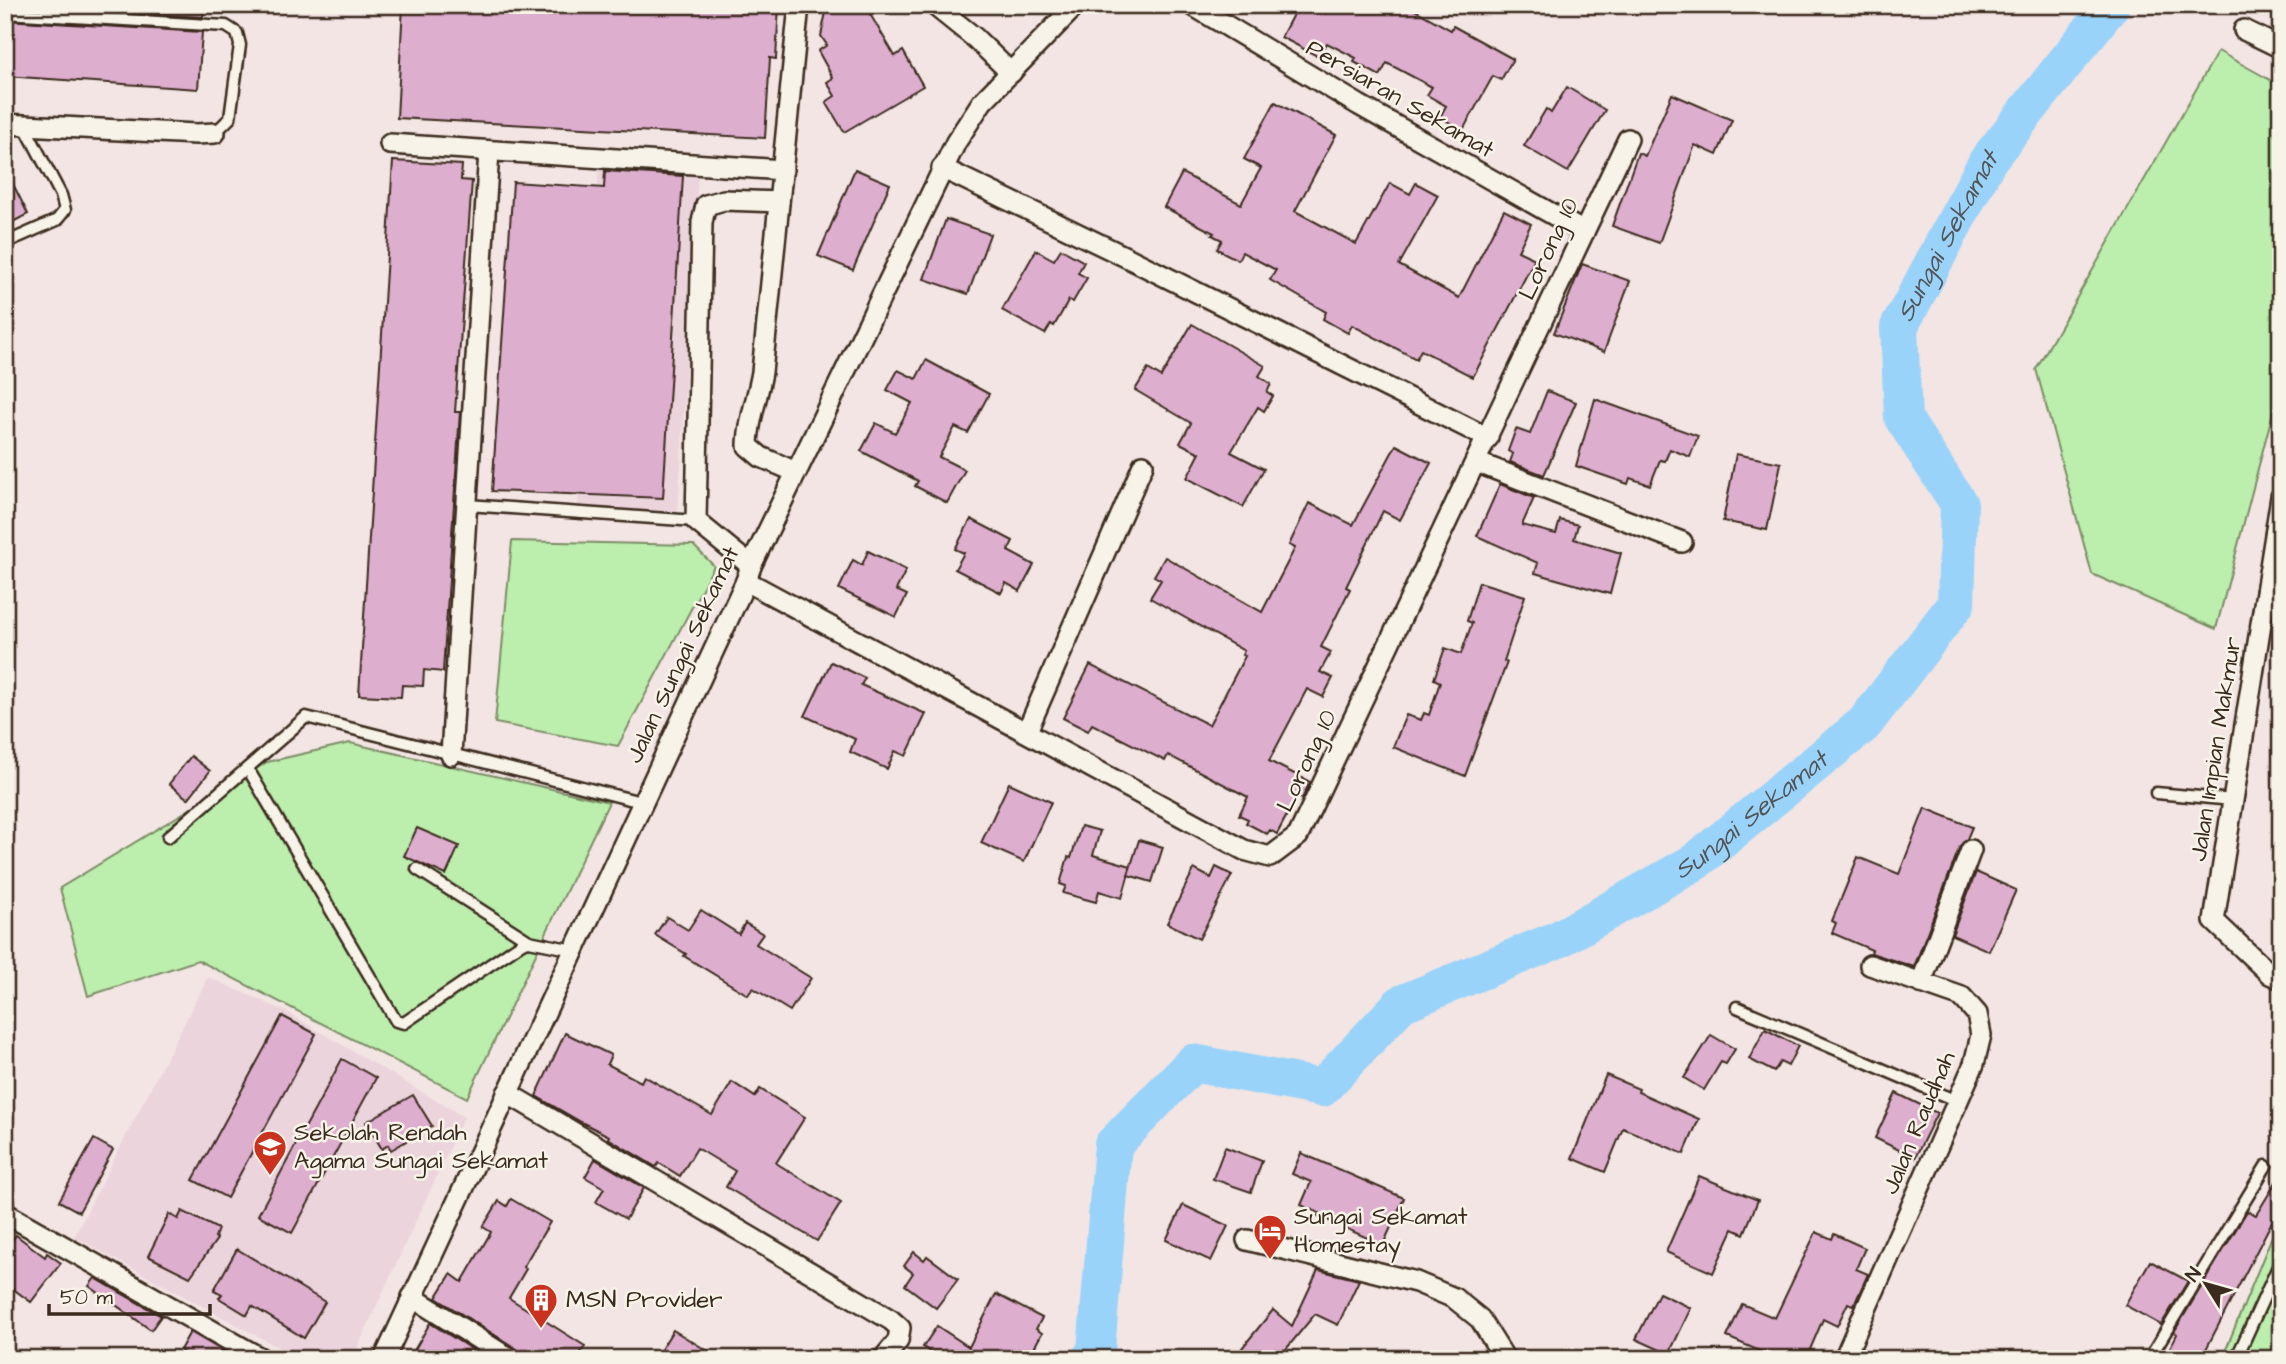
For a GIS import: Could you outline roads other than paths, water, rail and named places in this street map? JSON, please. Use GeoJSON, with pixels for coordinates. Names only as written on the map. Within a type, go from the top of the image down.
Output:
{"type":"FeatureCollection","features":[{"type":"Feature","properties":{"kind":"street"},"geometry":{"type":"LineString","coordinates":[[796,472],[761,457],[748,446],[748,429],[758,399],[762,372],[799,5]]}},
{"type":"Feature","properties":{"kind":"street"},"geometry":{"type":"LineString","coordinates":[[934,5],[975,38],[1011,73]]}},
{"type":"Feature","properties":{"kind":"street","name":"Jalan Sungai Sekamat"},"geometry":{"type":"LineString","coordinates":[[384,1359],[748,573],[942,168],[982,102],[1076,5]]}},
{"type":"Feature","properties":{"kind":"street","name":"Persiaran Sekamat"},"geometry":{"type":"LineString","coordinates":[[1192,5],[1370,112],[1584,232]]}},
{"type":"Feature","properties":{"kind":"street"},"geometry":{"type":"LineString","coordinates":[[2244,30],[2281,48]]}},
{"type":"Feature","properties":{"kind":"street"},"geometry":{"type":"LineString","coordinates":[[15,125],[215,133]]}},
{"type":"Feature","properties":{"kind":"street","name":"Lorong 10"},"geometry":{"type":"LineString","coordinates":[[696,522],[748,573],[1027,732],[1244,850],[1270,857],[1298,836],[1628,139]]}},
{"type":"Feature","properties":{"kind":"street"},"geometry":{"type":"LineString","coordinates":[[390,144],[783,170]]}},
{"type":"Feature","properties":{"kind":"street"},"geometry":{"type":"LineString","coordinates":[[451,755],[489,151]]}},
{"type":"Feature","properties":{"kind":"street"},"geometry":{"type":"LineString","coordinates":[[942,168],[1488,438]]}},
{"type":"Feature","properties":{"kind":"street"},"geometry":{"type":"LineString","coordinates":[[696,522],[702,222],[706,205],[724,200],[779,202]]}},
{"type":"Feature","properties":{"kind":"street"},"geometry":{"type":"LineString","coordinates":[[1476,462],[1682,542]]}},
{"type":"Feature","properties":{"kind":"street"},"geometry":{"type":"LineString","coordinates":[[1027,732],[1143,465]]}},
{"type":"Feature","properties":{"kind":"street","name":"Jalan Impian Makmur"},"geometry":{"type":"LineString","coordinates":[[2281,497],[2214,921],[2270,974],[2281,979]]}},
{"type":"Feature","properties":{"kind":"street"},"geometry":{"type":"LineString","coordinates":[[1921,983],[1971,850]]}},
{"type":"Feature","properties":{"kind":"street","name":"Jalan Raudhah"},"geometry":{"type":"LineString","coordinates":[[1843,1359],[1974,1064],[1982,1035],[1977,1014],[1962,997],[1871,965]]}},
{"type":"Feature","properties":{"kind":"street"},"geometry":{"type":"LineString","coordinates":[[507,1093],[891,1320],[900,1328],[898,1341],[883,1359]]}},
{"type":"Feature","properties":{"kind":"street"},"geometry":{"type":"LineString","coordinates":[[5,1213],[262,1359]]}},
{"type":"Feature","properties":{"kind":"street"},"geometry":{"type":"LineString","coordinates":[[1247,1240],[1416,1282],[1454,1298],[1480,1318],[1504,1359]]}},
{"type":"Feature","properties":{"kind":"street"},"geometry":{"type":"LineString","coordinates":[[412,1297],[510,1359]]}},
{"type":"Feature","properties":{"kind":"lane"},"geometry":{"type":"LineString","coordinates":[[5,13],[226,26],[237,33],[240,45],[230,118],[215,133]]}},
{"type":"Feature","properties":{"kind":"lane"},"geometry":{"type":"LineString","coordinates":[[5,243],[57,220],[65,210],[61,195],[15,125]]}},
{"type":"Feature","properties":{"kind":"lane"},"geometry":{"type":"LineString","coordinates":[[467,505],[696,522]]}},
{"type":"Feature","properties":{"kind":"lane"},"geometry":{"type":"LineString","coordinates":[[168,837],[306,717],[641,802]]}},
{"type":"Feature","properties":{"kind":"lane"},"geometry":{"type":"LineString","coordinates":[[248,769],[396,1021],[404,1023],[517,945],[529,941]]}},
{"type":"Feature","properties":{"kind":"lane"},"geometry":{"type":"LineString","coordinates":[[2156,793],[2233,800]]}},
{"type":"Feature","properties":{"kind":"lane"},"geometry":{"type":"LineString","coordinates":[[417,869],[529,941],[574,950]]}},
{"type":"Feature","properties":{"kind":"lane"},"geometry":{"type":"LineString","coordinates":[[1737,1007],[1957,1101]]}},
{"type":"Feature","properties":{"kind":"lane"},"geometry":{"type":"LineString","coordinates":[[2149,1359],[2266,1166]]}},
{"type":"Feature","properties":{"kind":"lane"},"geometry":{"type":"LineString","coordinates":[[2236,1359],[2281,1260]]}},
{"type":"Feature","properties":{"kind":"waterway","name":"Sungai Sekamat"},"geometry":{"type":"LineString","coordinates":[[1090,1359],[1096,1351],[1113,1145],[1193,1063],[1322,1088],[1401,1004],[1559,939],[1695,862],[1864,724],[1956,604],[1959,504],[1903,418],[1899,327],[1988,160],[2111,5]]}},
{"type":"Feature","properties":{"kind":"place","name":"Sekolah Rendah Agama Sungai Sekamat"},"geometry":{"type":"Point","coordinates":[270,1177]}},
{"type":"Feature","properties":{"kind":"place","name":"Sungai Sekamat Homestay"},"geometry":{"type":"Point","coordinates":[1270,1261]}},
{"type":"Feature","properties":{"kind":"place","name":"MSN Provider"},"geometry":{"type":"Point","coordinates":[541,1330]}}]}
